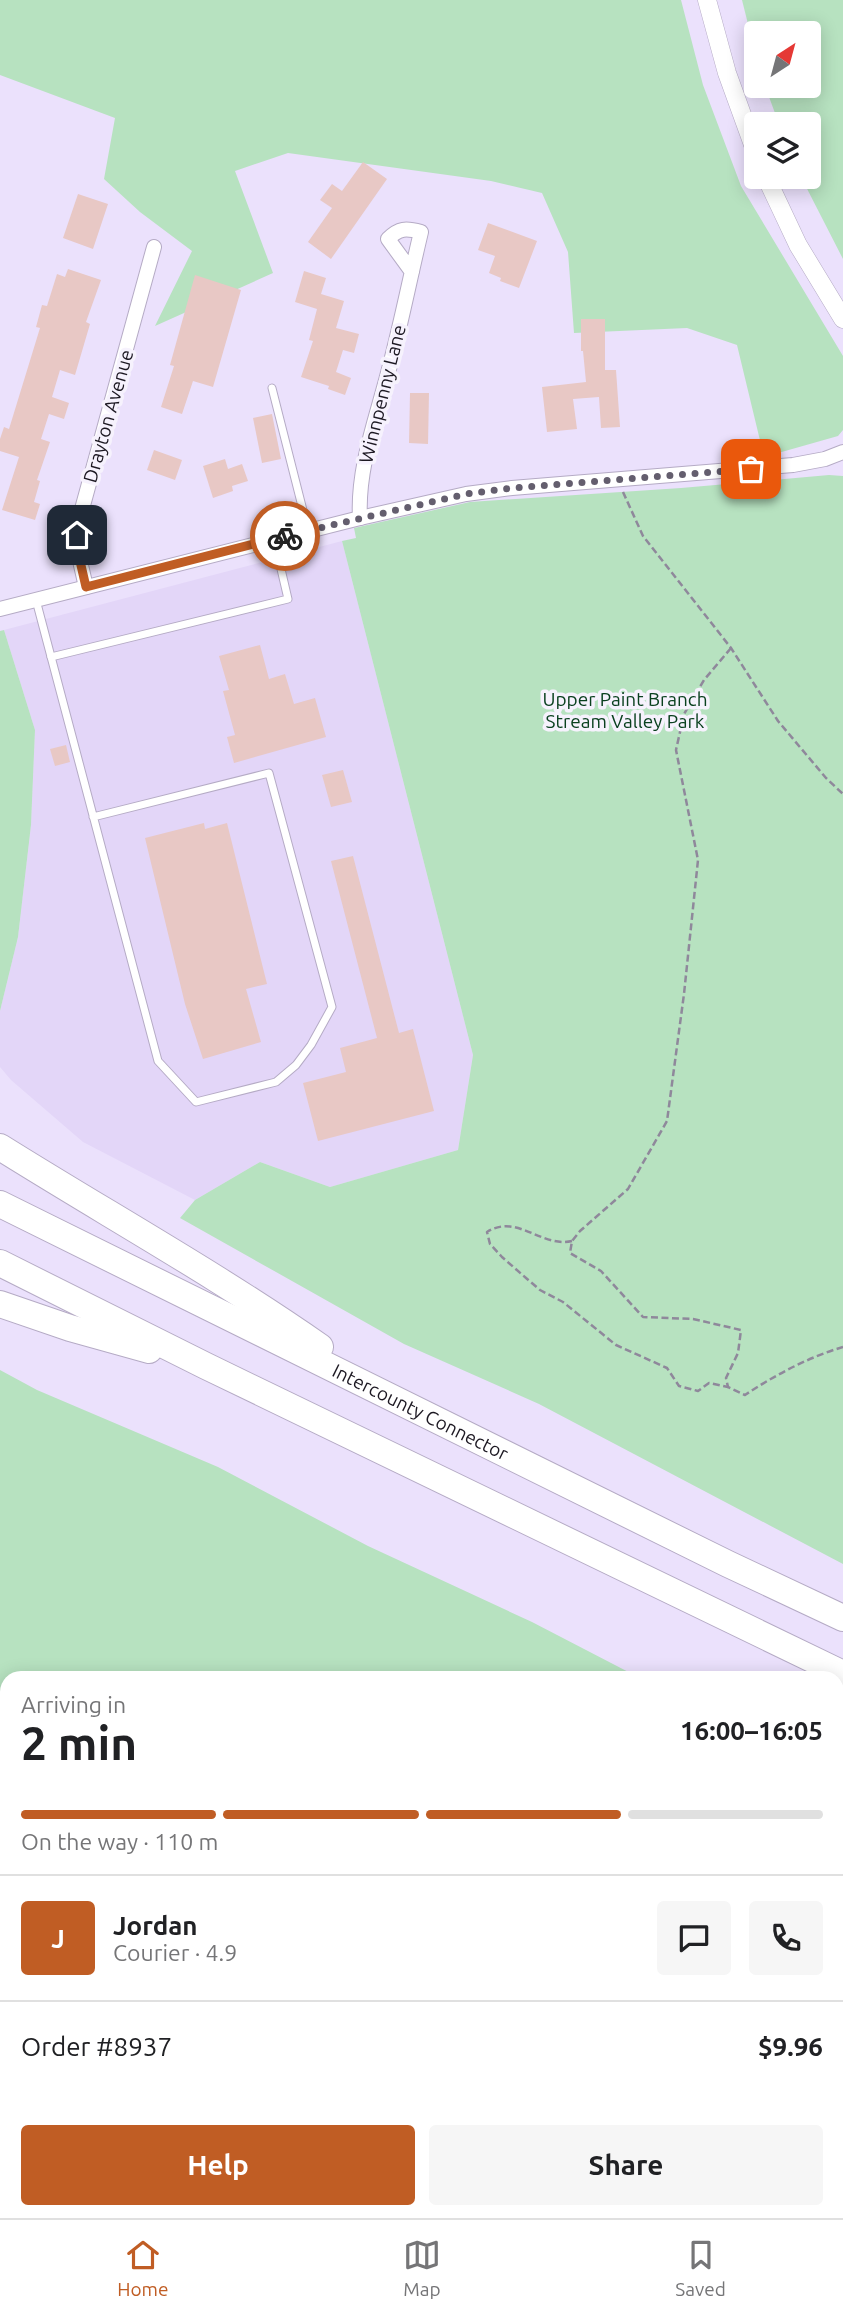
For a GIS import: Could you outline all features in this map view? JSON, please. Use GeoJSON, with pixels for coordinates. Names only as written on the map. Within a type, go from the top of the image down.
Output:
{"type":"FeatureCollection","features":[{"type":"Feature","properties":{"kind":"highway"},"geometry":{"type":"LineString","coordinates":[[0,1147],[246,1296],[397,1399]]}},
{"type":"Feature","properties":{"kind":"highway","name":"Intercounty Connector"},"geometry":{"type":"LineString","coordinates":[[0,1204],[728,1564],[843,1618]]}},
{"type":"Feature","properties":{"kind":"highway"},"geometry":{"type":"LineString","coordinates":[[0,1263],[206,1366],[837,1671]]}},
{"type":"Feature","properties":{"kind":"highway"},"geometry":{"type":"LineString","coordinates":[[0,1304],[70,1328],[206,1366]]}},
{"type":"Feature","properties":{"kind":"street"},"geometry":{"type":"LineString","coordinates":[[707,0],[727,73],[744,120]]}},
{"type":"Feature","properties":{"kind":"street"},"geometry":{"type":"LineString","coordinates":[[772,189],[798,245],[843,319]]}},
{"type":"Feature","properties":{"kind":"street","name":"Drayton Avenue"},"geometry":{"type":"LineString","coordinates":[[86,587],[77,548],[79,520],[154,247]]}},
{"type":"Feature","properties":{"kind":"street","name":"Winnpenny Lane"},"geometry":{"type":"LineString","coordinates":[[360,518],[359,499],[363,470],[412,272]]}},
{"type":"Feature","properties":{"kind":"street"},"geometry":{"type":"LineString","coordinates":[[0,609],[308,530],[466,494],[810,463],[843,452]]}},
{"type":"Feature","properties":{"kind":"lane"},"geometry":{"type":"LineString","coordinates":[[272,388],[308,530]]}},
{"type":"Feature","properties":{"kind":"lane"},"geometry":{"type":"LineString","coordinates":[[51,657],[288,598],[274,539]]}},
{"type":"Feature","properties":{"kind":"lane"},"geometry":{"type":"LineString","coordinates":[[36,600],[93,817],[158,1061],[196,1102],[276,1082],[296,1065],[311,1045],[332,1007],[269,773],[93,817]]}},
{"type":"Feature","properties":{"kind":"path"},"geometry":{"type":"LineString","coordinates":[[617,480],[643,536],[731,648],[778,721],[826,779],[843,794]]}},
{"type":"Feature","properties":{"kind":"path"},"geometry":{"type":"LineString","coordinates":[[728,1387],[726,1378],[738,1353],[741,1330],[692,1319],[643,1317],[601,1271],[570,1253],[572,1241],[580,1231],[628,1189],[667,1121],[698,860],[676,750],[684,714],[704,680],[731,648]]}},
{"type":"Feature","properties":{"kind":"path"},"geometry":{"type":"LineString","coordinates":[[572,1241],[562,1243],[498,1224],[487,1232],[496,1251],[540,1290],[563,1302],[616,1345],[667,1368],[679,1386],[698,1391],[709,1383],[728,1387],[745,1395],[766,1381],[843,1347]]}},
{"type":"Feature","properties":{"kind":"shaded area"},"geometry":{"type":"Polygon","coordinates":[[[342,541],[473,1055],[458,1150],[330,1187],[260,1162],[195,1200],[83,1142],[11,1080],[0,1067],[0,1011],[18,937],[31,825],[35,730],[4,630],[342,541]]]}},
{"type":"Feature","properties":{"kind":"green space"},"geometry":{"type":"Polygon","coordinates":[[[0,0],[681,0],[703,85],[741,186],[843,356],[843,430],[838,436],[764,457],[737,345],[687,328],[574,333],[568,252],[542,193],[491,181],[288,153],[235,171],[273,273],[155,326],[192,251],[140,212],[104,179],[115,118],[0,75],[0,0]]]}},
{"type":"Feature","properties":{"kind":"green space"},"geometry":{"type":"Polygon","coordinates":[[[742,0],[843,0],[843,259],[807,189],[821,189],[821,112],[775,112],[769,98],[821,98],[821,21],[747,21],[742,0]]]}},
{"type":"Feature","properties":{"kind":"green space","name":"Upper Paint Branch Stream Valley Park"},"geometry":{"type":"Polygon","coordinates":[[[843,476],[843,1564],[539,1404],[404,1344],[180,1218],[195,1200],[260,1162],[330,1187],[458,1150],[473,1055],[342,541],[356,538],[354,528],[470,502],[843,476]]]}},
{"type":"Feature","properties":{"kind":"green space"},"geometry":{"type":"Polygon","coordinates":[[[4,630],[35,730],[31,825],[18,937],[0,1011],[0,631],[4,630]]]}},
{"type":"Feature","properties":{"kind":"green space"},"geometry":{"type":"Polygon","coordinates":[[[0,1370],[37,1390],[218,1467],[368,1546],[532,1622],[626,1671],[0,1671],[0,1370]]]}},
{"type":"Feature","properties":{"kind":"building"},"geometry":{"type":"Polygon","coordinates":[[[363,162],[387,179],[331,259],[308,242],[332,208],[320,200],[332,184],[342,191],[363,162]]]}},
{"type":"Feature","properties":{"kind":"building"},"geometry":{"type":"Polygon","coordinates":[[[78,194],[108,204],[93,249],[63,238],[78,194]]]}},
{"type":"Feature","properties":{"kind":"building"},"geometry":{"type":"Polygon","coordinates":[[[488,223],[537,241],[519,288],[500,281],[501,278],[489,273],[495,256],[478,250],[488,223]]]}},
{"type":"Feature","properties":{"kind":"building"},"geometry":{"type":"Polygon","coordinates":[[[68,269],[101,280],[86,322],[90,324],[75,375],[60,370],[52,397],[69,403],[64,419],[49,414],[41,439],[50,442],[37,480],[40,481],[34,502],[40,504],[35,520],[2,510],[19,457],[0,451],[0,439],[4,427],[9,429],[40,328],[36,327],[42,305],[47,306],[57,274],[65,277],[68,269]]]}},
{"type":"Feature","properties":{"kind":"building"},"geometry":{"type":"Polygon","coordinates":[[[304,271],[326,278],[321,294],[344,301],[336,328],[359,334],[354,353],[343,350],[336,372],[351,378],[345,395],[328,389],[329,386],[301,377],[313,341],[309,340],[317,309],[295,302],[304,271]]]}},
{"type":"Feature","properties":{"kind":"building"},"geometry":{"type":"Polygon","coordinates":[[[195,275],[241,290],[213,387],[193,381],[182,414],[161,407],[174,366],[170,365],[195,275]]]}},
{"type":"Feature","properties":{"kind":"building"},"geometry":{"type":"Polygon","coordinates":[[[581,319],[605,319],[605,370],[616,370],[620,427],[601,428],[599,397],[573,399],[577,429],[547,432],[542,387],[586,382],[581,351],[581,319]]]}},
{"type":"Feature","properties":{"kind":"building"},"geometry":{"type":"Polygon","coordinates":[[[410,393],[429,393],[428,444],[409,443],[410,393]]]}},
{"type":"Feature","properties":{"kind":"building"},"geometry":{"type":"Polygon","coordinates":[[[272,414],[281,459],[262,463],[253,418],[272,414]]]}},
{"type":"Feature","properties":{"kind":"building"},"geometry":{"type":"Polygon","coordinates":[[[154,450],[182,460],[175,480],[147,470],[154,450]]]}},
{"type":"Feature","properties":{"kind":"building"},"geometry":{"type":"Polygon","coordinates":[[[225,459],[228,469],[242,464],[248,481],[232,486],[233,491],[213,498],[203,466],[225,459]]]}},
{"type":"Feature","properties":{"kind":"building"},"geometry":{"type":"Polygon","coordinates":[[[260,645],[269,679],[285,674],[294,704],[315,698],[326,737],[234,763],[227,737],[235,735],[223,691],[229,690],[219,656],[260,645]]]}},
{"type":"Feature","properties":{"kind":"building"},"geometry":{"type":"Polygon","coordinates":[[[66,745],[70,762],[55,766],[50,749],[66,745]]]}},
{"type":"Feature","properties":{"kind":"building"},"geometry":{"type":"Polygon","coordinates":[[[343,770],[352,802],[331,807],[322,775],[343,770]]]}},
{"type":"Feature","properties":{"kind":"building"},"geometry":{"type":"Polygon","coordinates":[[[204,823],[205,829],[227,823],[267,984],[246,989],[261,1042],[203,1059],[185,1004],[145,838],[204,823]]]}},
{"type":"Feature","properties":{"kind":"building"},"geometry":{"type":"Polygon","coordinates":[[[353,856],[399,1033],[413,1029],[434,1111],[318,1141],[303,1083],[346,1072],[340,1048],[377,1038],[331,861],[353,856]]]}},
{"type":"Feature","properties":{"kind":"way so far"},"geometry":{"type":"LineString","coordinates":[[285,536],[466,494],[751,469]]}},
{"type":"Feature","properties":{"kind":"route"},"geometry":{"type":"LineString","coordinates":[[77,535],[77,548],[86,587],[285,536]]}}]}
